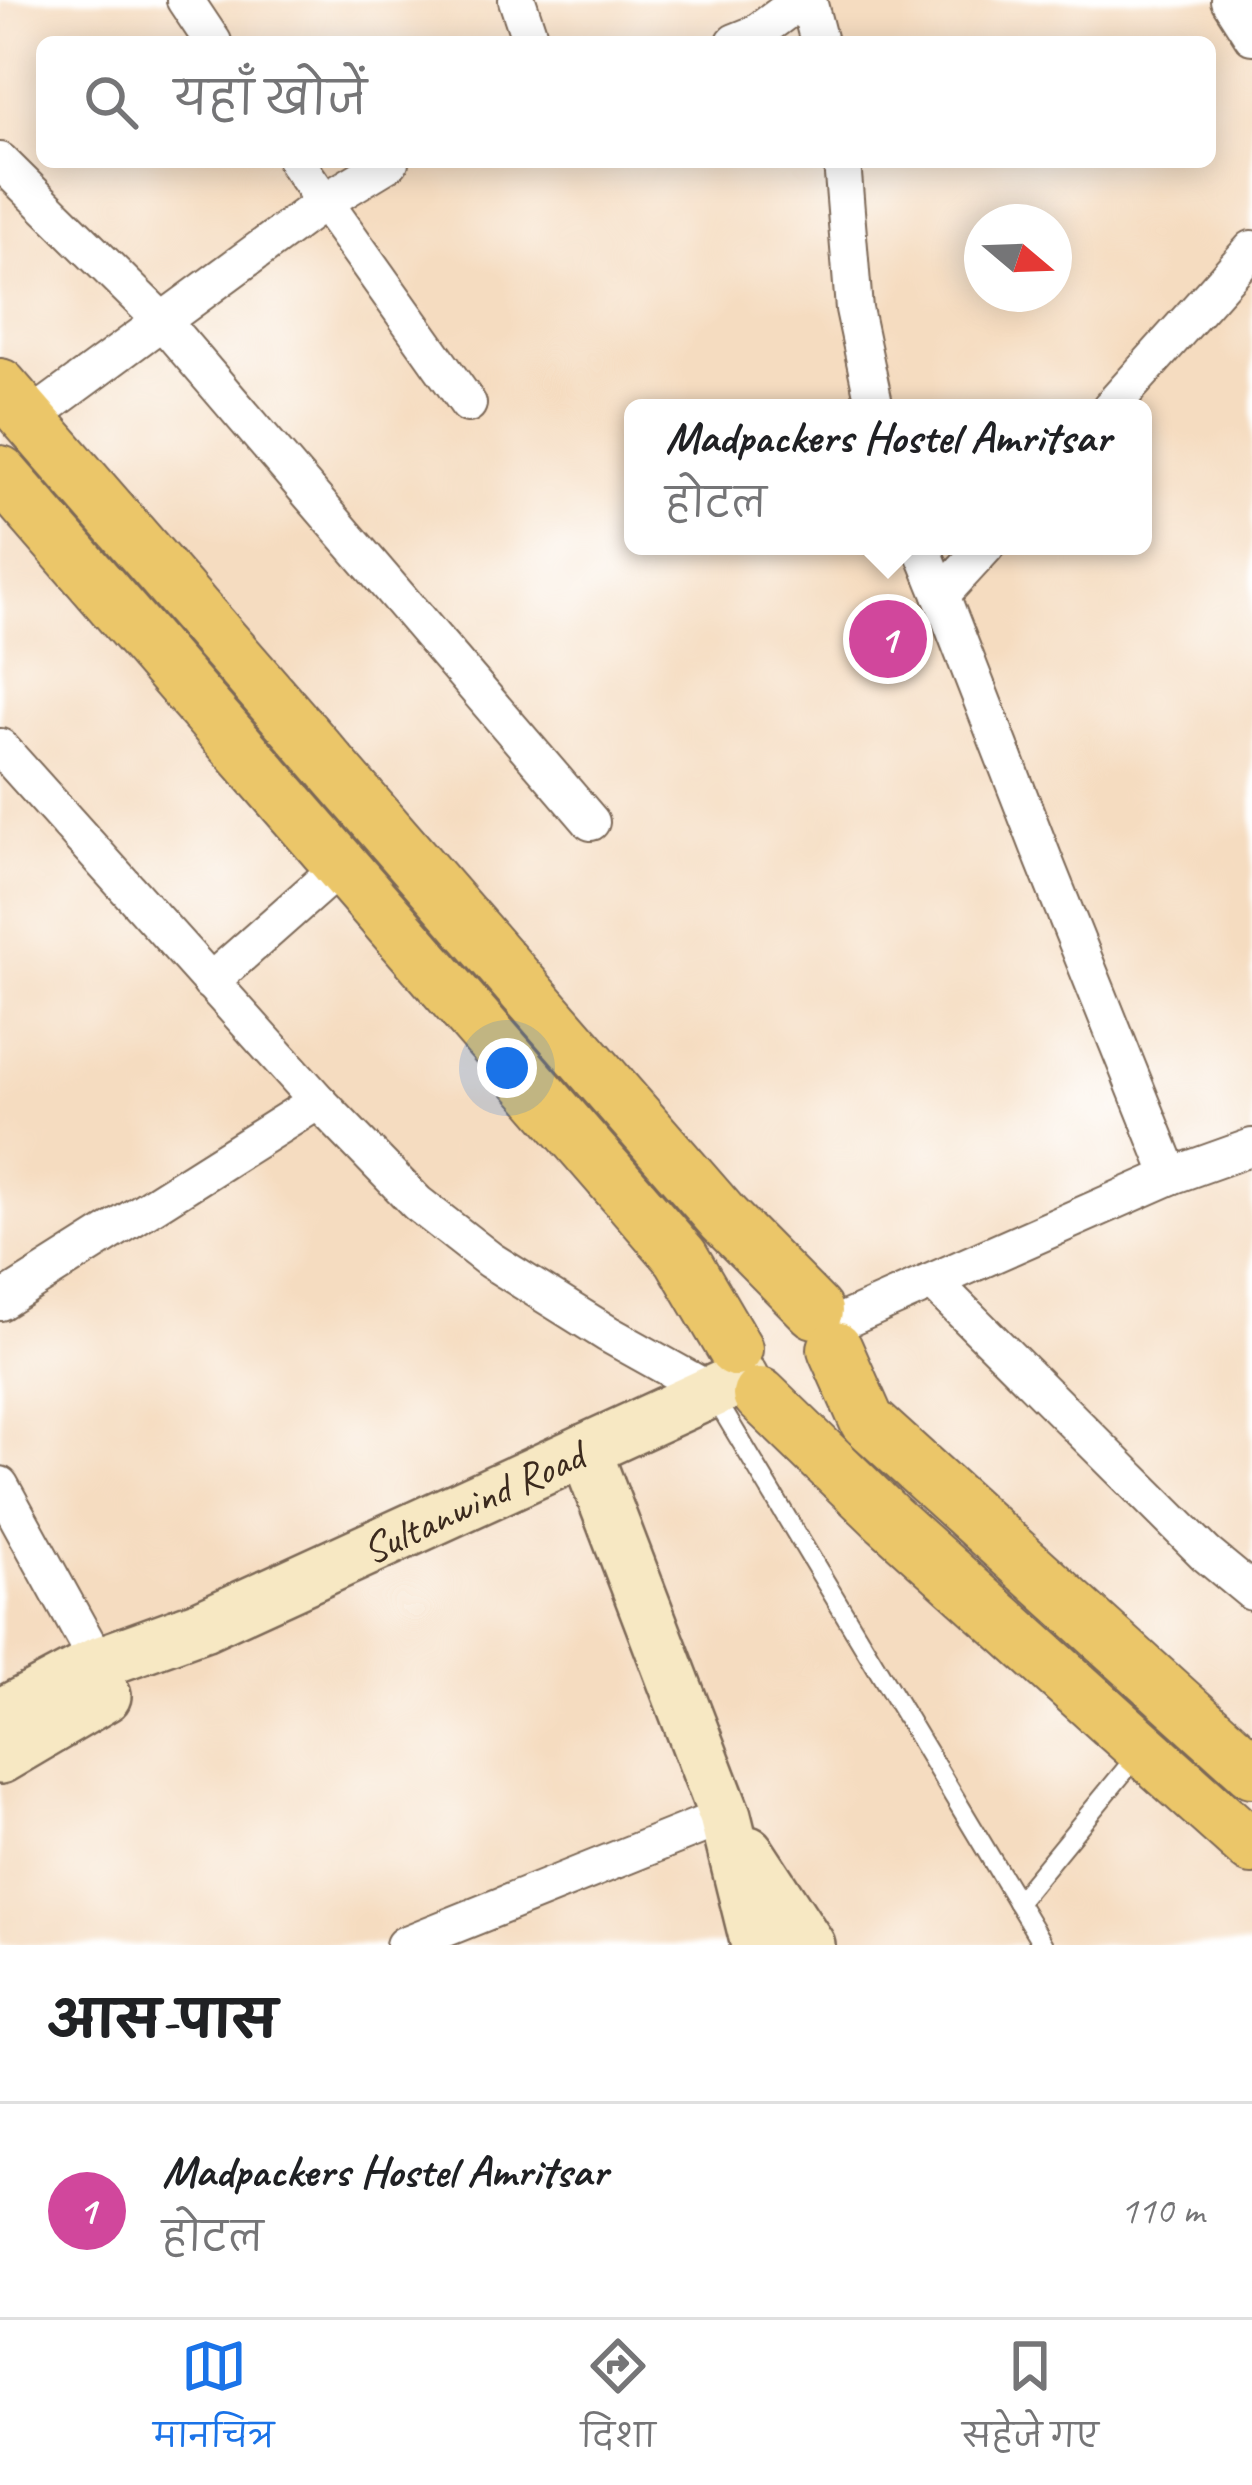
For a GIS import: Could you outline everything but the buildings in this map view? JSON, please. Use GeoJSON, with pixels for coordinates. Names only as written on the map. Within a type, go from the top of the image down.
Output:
{"type":"FeatureCollection","features":[{"type":"Feature","properties":{"kind":"main road"},"geometry":{"type":"LineString","coordinates":[[7,394],[724,1219],[826,1329],[867,1421],[1252,1769]]}},
{"type":"Feature","properties":{"kind":"main road"},"geometry":{"type":"LineString","coordinates":[[0,473],[681,1257],[737,1379],[1252,1847]]}},
{"type":"Feature","properties":{"kind":"main road"},"geometry":{"type":"LineString","coordinates":[[793,1302],[826,1329],[831,1371],[818,1389],[800,1400],[766,1398],[737,1379],[740,1328],[753,1312],[772,1303],[793,1302]]}},
{"type":"Feature","properties":{"kind":"main road","name":"Sultanwind Road"},"geometry":{"type":"LineString","coordinates":[[0,1715],[98,1663],[203,1625],[737,1379]]}},
{"type":"Feature","properties":{"kind":"main road"},"geometry":{"type":"LineString","coordinates":[[584,1450],[724,1816],[757,1945]]}},
{"type":"Feature","properties":{"kind":"main road","name":"Sultanwind Road"},"geometry":{"type":"LineString","coordinates":[[0,1758],[120,1688],[203,1625]]}},
{"type":"Feature","properties":{"kind":"main road"},"geometry":{"type":"LineString","coordinates":[[724,1816],[809,1945]]}},
{"type":"Feature","properties":{"kind":"street"},"geometry":{"type":"LineString","coordinates":[[185,0],[209,36]]}},
{"type":"Feature","properties":{"kind":"street"},"geometry":{"type":"LineString","coordinates":[[517,0],[529,36]]}},
{"type":"Feature","properties":{"kind":"street"},"geometry":{"type":"LineString","coordinates":[[750,36],[805,0],[817,36]]}},
{"type":"Feature","properties":{"kind":"street"},"geometry":{"type":"LineString","coordinates":[[1229,0],[1252,36]]}},
{"type":"Feature","properties":{"kind":"street"},"geometry":{"type":"LineString","coordinates":[[0,161],[161,320],[591,822]]}},
{"type":"Feature","properties":{"kind":"street"},"geometry":{"type":"LineString","coordinates":[[300,168],[468,404]]}},
{"type":"Feature","properties":{"kind":"street"},"geometry":{"type":"LineString","coordinates":[[7,394],[161,320],[324,202],[380,168]]}},
{"type":"Feature","properties":{"kind":"street"},"geometry":{"type":"LineString","coordinates":[[842,168],[854,309],[873,399]]}},
{"type":"Feature","properties":{"kind":"street"},"geometry":{"type":"LineString","coordinates":[[1118,399],[1252,249]]}},
{"type":"Feature","properties":{"kind":"street"},"geometry":{"type":"LineString","coordinates":[[925,555],[1171,1176]]}},
{"type":"Feature","properties":{"kind":"street"},"geometry":{"type":"LineString","coordinates":[[941,596],[978,555]]}},
{"type":"Feature","properties":{"kind":"street"},"geometry":{"type":"LineString","coordinates":[[1,749],[318,1101],[417,1203],[490,1260],[608,1334],[737,1379]]}},
{"type":"Feature","properties":{"kind":"street"},"geometry":{"type":"LineString","coordinates":[[210,982],[341,866]]}},
{"type":"Feature","properties":{"kind":"street"},"geometry":{"type":"LineString","coordinates":[[0,1302],[318,1101]]}},
{"type":"Feature","properties":{"kind":"street"},"geometry":{"type":"LineString","coordinates":[[826,1329],[1171,1176],[1252,1148]]}},
{"type":"Feature","properties":{"kind":"street"},"geometry":{"type":"LineString","coordinates":[[934,1283],[1206,1554],[1252,1592]]}},
{"type":"Feature","properties":{"kind":"street"},"geometry":{"type":"LineString","coordinates":[[0,1485],[98,1663]]}},
{"type":"Feature","properties":{"kind":"street"},"geometry":{"type":"LineString","coordinates":[[416,1943],[724,1816]]}},
{"type":"Feature","properties":{"kind":"lane"},"geometry":{"type":"LineString","coordinates":[[737,1379],[1043,1945]]}},
{"type":"Feature","properties":{"kind":"lane"},"geometry":{"type":"LineString","coordinates":[[1017,1902],[1143,1749]]}},
{"type":"Feature","properties":{"kind":"place","name":"Madpackers Hostel Amritsar"},"geometry":{"type":"Point","coordinates":[888,639]}}]}
